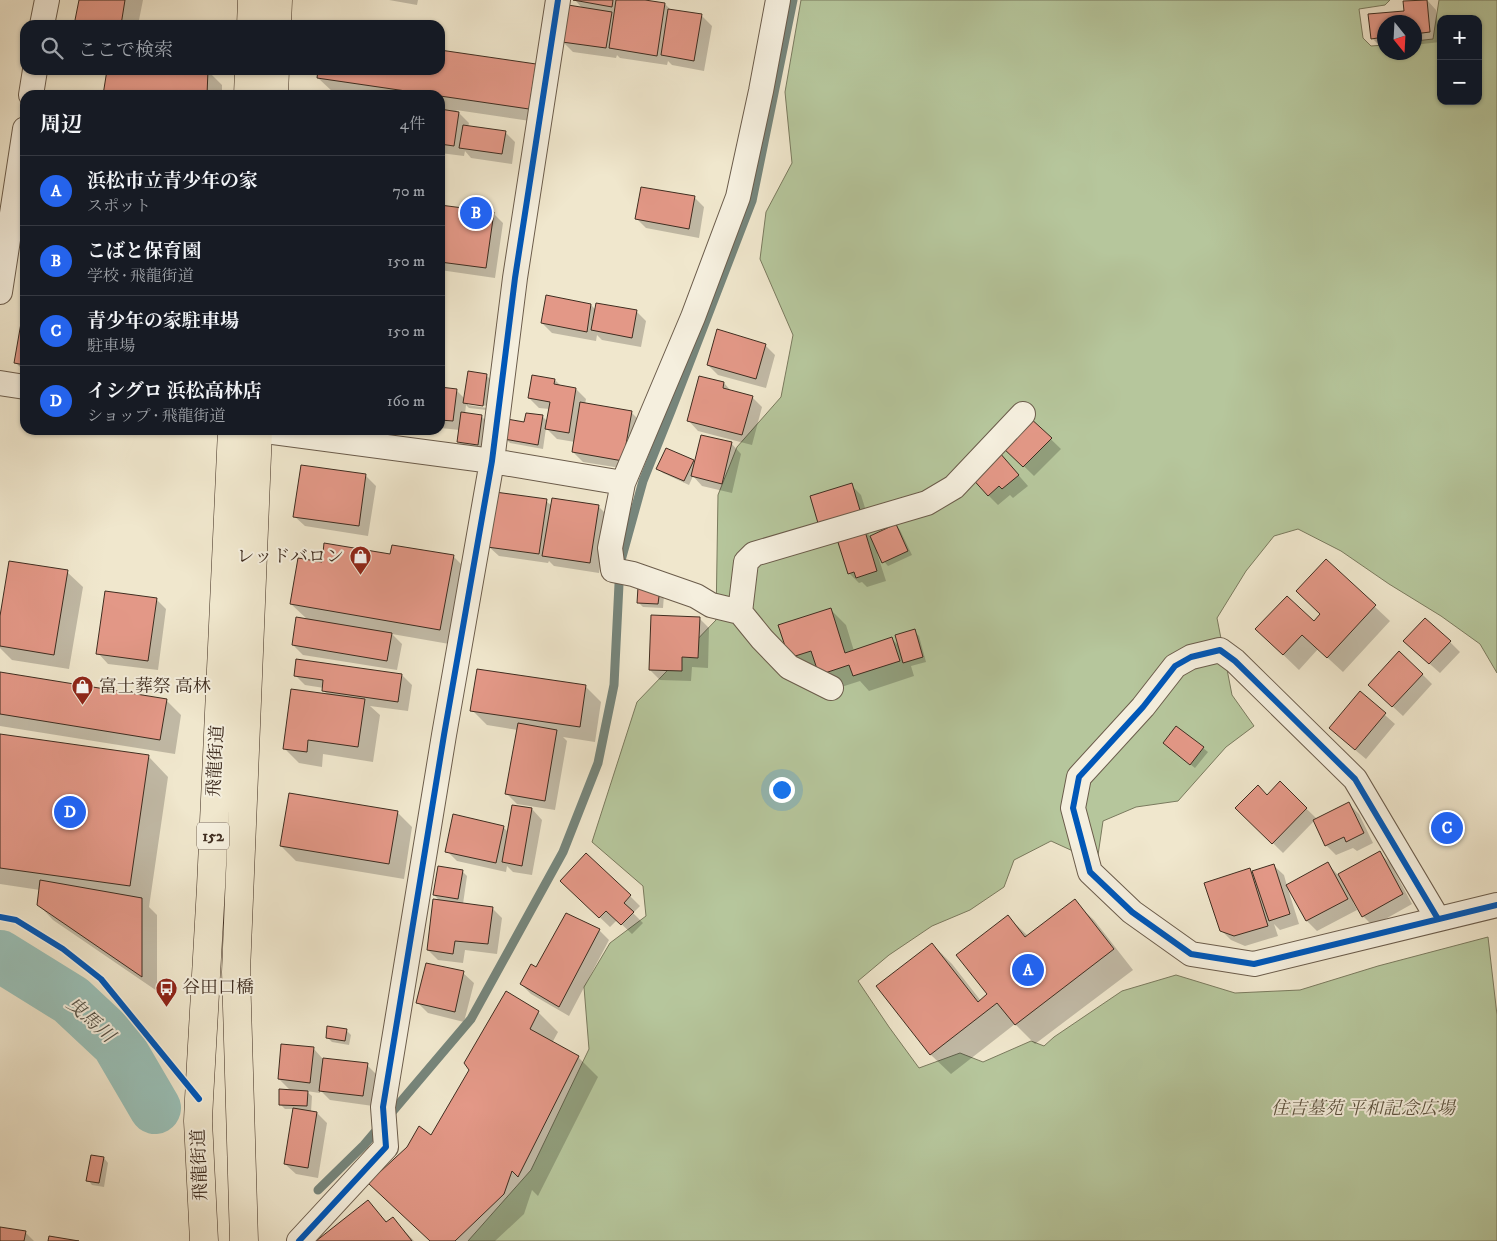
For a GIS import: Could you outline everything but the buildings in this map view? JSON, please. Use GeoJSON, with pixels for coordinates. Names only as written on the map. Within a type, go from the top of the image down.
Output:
{"type":"FeatureCollection","features":[{"type":"Feature","properties":{"kind":"highway"},"geometry":{"type":"LineString","coordinates":[[251,20],[252,0]]}},
{"type":"Feature","properties":{"kind":"highway"},"geometry":{"type":"LineString","coordinates":[[277,20],[278,0]]}},
{"type":"Feature","properties":{"kind":"highway"},"geometry":{"type":"LineString","coordinates":[[248,90],[249,75]]}},
{"type":"Feature","properties":{"kind":"highway"},"geometry":{"type":"LineString","coordinates":[[274,90],[275,75]]}},
{"type":"Feature","properties":{"kind":"highway","name":"飛龍街道"},"geometry":{"type":"LineString","coordinates":[[204,1241],[198,1121],[232,435]]}},
{"type":"Feature","properties":{"kind":"highway","name":"飛龍街道"},"geometry":{"type":"LineString","coordinates":[[244,1241],[236,972],[258,435]]}},
{"type":"Feature","properties":{"kind":"street"},"geometry":{"type":"LineString","coordinates":[[43,20],[46,0]]}},
{"type":"Feature","properties":{"kind":"street"},"geometry":{"type":"LineString","coordinates":[[299,1241],[386,1148],[383,1107],[492,461],[515,278],[558,0]]}},
{"type":"Feature","properties":{"kind":"street"},"geometry":{"type":"LineString","coordinates":[[778,0],[738,197],[693,317],[623,483],[610,548],[623,572],[696,596],[711,605],[740,612],[762,639],[790,667],[831,688]]}},
{"type":"Feature","properties":{"kind":"street"},"geometry":{"type":"LineString","coordinates":[[32,90],[34,75]]}},
{"type":"Feature","properties":{"kind":"street"},"geometry":{"type":"LineString","coordinates":[[0,292],[20,162]]}},
{"type":"Feature","properties":{"kind":"street"},"geometry":{"type":"LineString","coordinates":[[0,383],[20,387]]}},
{"type":"Feature","properties":{"kind":"street"},"geometry":{"type":"LineString","coordinates":[[740,612],[746,562],[754,554],[927,503],[954,487],[1023,414]]}},
{"type":"Feature","properties":{"kind":"street"},"geometry":{"type":"LineString","coordinates":[[296,435],[492,461],[623,483]]}},
{"type":"Feature","properties":{"kind":"street"},"geometry":{"type":"LineString","coordinates":[[1438,919],[1356,779],[1235,662],[1220,650],[1191,657],[1175,666],[1143,707],[1079,777],[1072,808],[1090,872],[1132,912],[1191,954],[1254,964],[1497,905]]}},
{"type":"Feature","properties":{"kind":"green space","name":"住吉墓苑 平和記念広場"},"geometry":{"type":"Polygon","coordinates":[[[801,0],[1390,0],[1385,5],[1359,9],[1363,38],[1371,46],[1377,46],[1377,60],[1422,60],[1422,40],[1433,39],[1439,0],[1497,0],[1497,673],[1480,644],[1441,616],[1389,584],[1341,551],[1298,529],[1274,536],[1246,571],[1217,618],[1232,695],[1254,726],[1226,747],[1178,801],[1136,807],[1103,821],[1097,862],[1051,841],[1014,860],[1004,887],[970,910],[932,926],[889,955],[858,981],[919,1068],[960,1053],[983,1062],[1031,1041],[1044,1046],[1054,1037],[1122,991],[1176,975],[1235,993],[1300,990],[1378,966],[1488,937],[1497,1015],[1497,1241],[468,1241],[531,1170],[589,1049],[584,987],[610,943],[646,916],[643,886],[592,842],[637,702],[716,620],[718,495],[737,447],[781,397],[793,335],[760,259],[766,212],[792,163],[785,92],[801,0]]]}},
{"type":"Feature","properties":{"kind":"waterway"},"geometry":{"type":"LineString","coordinates":[[318,1190],[364,1145],[471,1019],[563,852],[598,763],[614,685],[620,564],[643,481],[752,201],[793,0]]}},
{"type":"Feature","properties":{"kind":"waterway","name":"曳馬川"},"geometry":{"type":"LineString","coordinates":[[0,956],[71,1000],[117,1043],[155,1108]]}},
{"type":"Feature","properties":{"kind":"cycle path"},"geometry":{"type":"LineString","coordinates":[[299,1241],[386,1147],[383,1107],[444,735],[492,461],[515,278],[558,0]]}},
{"type":"Feature","properties":{"kind":"cycle path"},"geometry":{"type":"LineString","coordinates":[[1438,919],[1355,779],[1235,661],[1220,650],[1191,657],[1175,666],[1143,707],[1079,777],[1073,808],[1090,872],[1132,912],[1191,954],[1254,964],[1497,905]]}},
{"type":"Feature","properties":{"kind":"cycle path"},"geometry":{"type":"LineString","coordinates":[[0,917],[16,920],[63,949],[101,979],[199,1099]]}},
{"type":"Feature","properties":{"kind":"place","name":"こばと保育園"},"geometry":{"type":"Point","coordinates":[476,213]}},
{"type":"Feature","properties":{"kind":"place","name":"レッドバロン"},"geometry":{"type":"Point","coordinates":[360,576]}},
{"type":"Feature","properties":{"kind":"place","name":"富士葬祭 高林"},"geometry":{"type":"Point","coordinates":[83,706]}},
{"type":"Feature","properties":{"kind":"place","name":"イシグロ 浜松高林店"},"geometry":{"type":"Point","coordinates":[70,812]}},
{"type":"Feature","properties":{"kind":"place","name":"青少年の家駐車場"},"geometry":{"type":"Point","coordinates":[1447,828]}},
{"type":"Feature","properties":{"kind":"place","name":"浜松市立青少年の家"},"geometry":{"type":"Point","coordinates":[1028,970]}},
{"type":"Feature","properties":{"kind":"place","name":"谷田口橋"},"geometry":{"type":"Point","coordinates":[166,1007]}}]}
